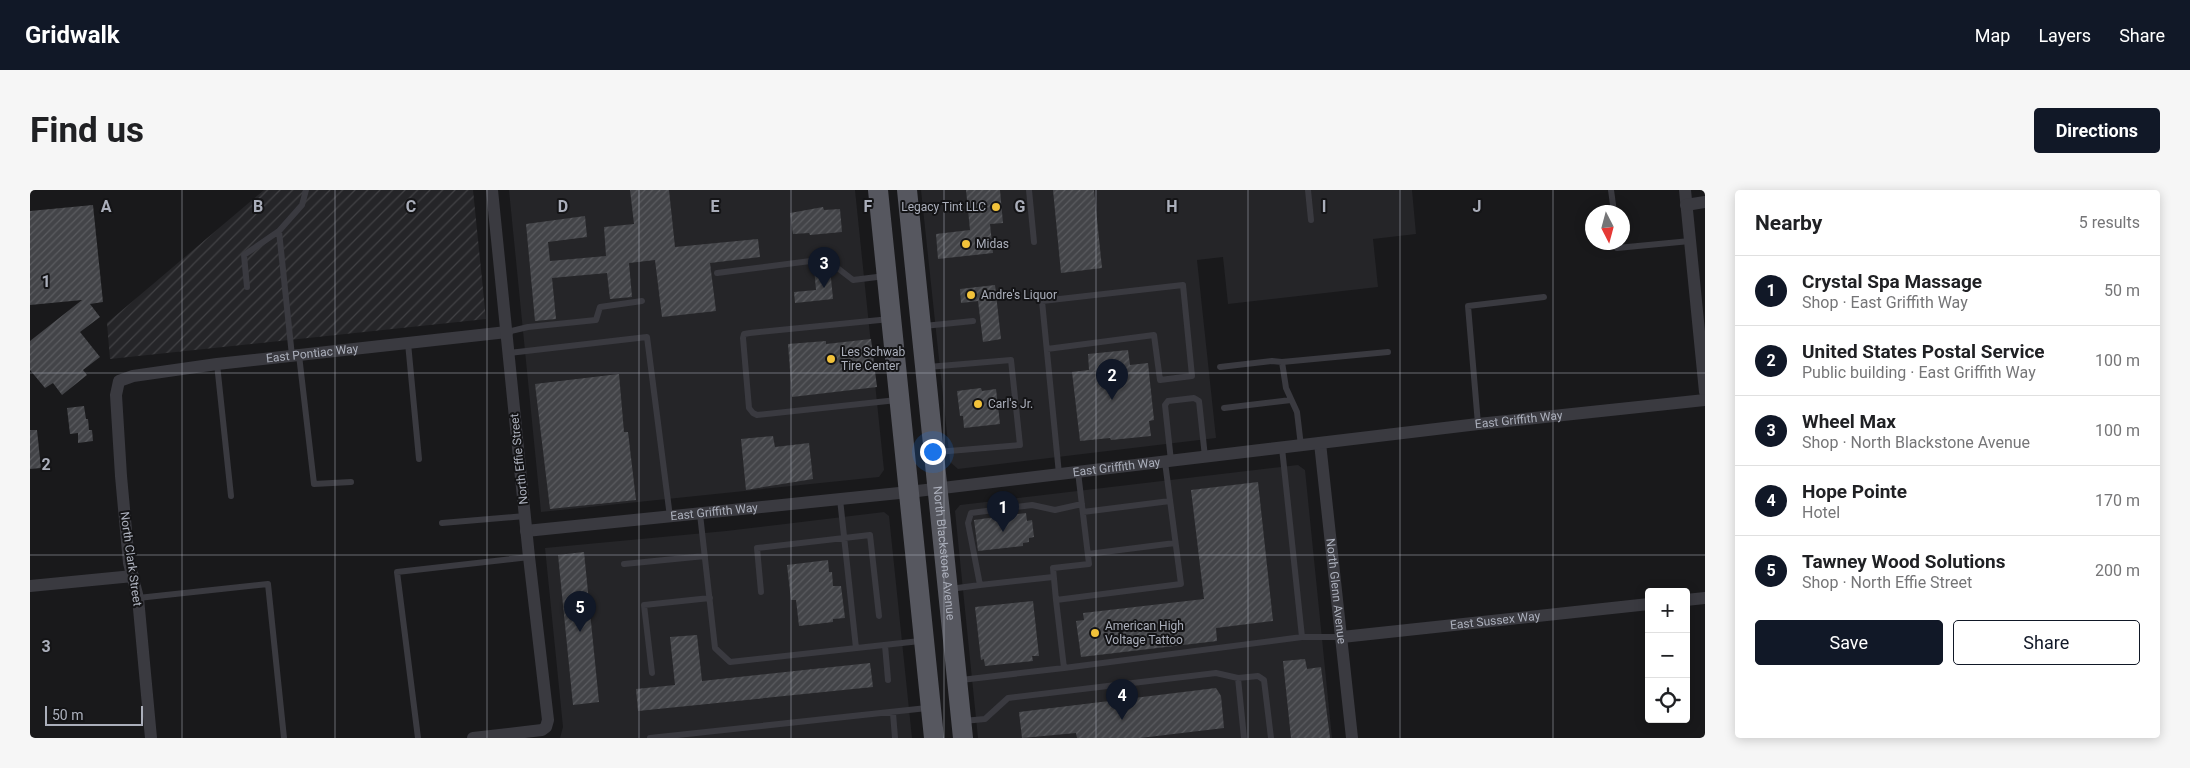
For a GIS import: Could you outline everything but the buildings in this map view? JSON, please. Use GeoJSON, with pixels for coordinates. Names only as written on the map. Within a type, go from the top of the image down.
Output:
{"type":"FeatureCollection","features":[{"type":"Feature","properties":{"kind":"main road"},"geometry":{"type":"LineString","coordinates":[[878,190],[934,738]]}},
{"type":"Feature","properties":{"kind":"main road","name":"North Blackstone Avenue"},"geometry":{"type":"LineString","coordinates":[[905,195],[921,327],[962,730]]}},
{"type":"Feature","properties":{"kind":"street","name":"North Effie Street"},"geometry":{"type":"LineString","coordinates":[[492,190],[526,531],[548,720],[546,727],[542,730],[527,735]]}},
{"type":"Feature","properties":{"kind":"street"},"geometry":{"type":"LineString","coordinates":[[1685,190],[1705,392]]}},
{"type":"Feature","properties":{"kind":"street"},"geometry":{"type":"LineString","coordinates":[[1686,205],[1705,202]]}},
{"type":"Feature","properties":{"kind":"street","name":"East Pontiac Way"},"geometry":{"type":"LineString","coordinates":[[120,381],[134,376],[217,364],[507,332]]}},
{"type":"Feature","properties":{"kind":"street","name":"North Clark Street"},"geometry":{"type":"LineString","coordinates":[[120,381],[116,395],[121,476],[129,563],[138,598],[151,738]]}},
{"type":"Feature","properties":{"kind":"street","name":"East Griffith Way"},"geometry":{"type":"LineString","coordinates":[[526,531],[909,492],[1478,424],[1705,400]]}},
{"type":"Feature","properties":{"kind":"street","name":"North Glenn Avenue"},"geometry":{"type":"LineString","coordinates":[[1320,443],[1352,738]]}},
{"type":"Feature","properties":{"kind":"street"},"geometry":{"type":"LineString","coordinates":[[30,586],[133,576]]}},
{"type":"Feature","properties":{"kind":"street"},"geometry":{"type":"LineString","coordinates":[[1690,600],[1705,598]]}},
{"type":"Feature","properties":{"kind":"street","name":"East Sussex Way"},"geometry":{"type":"LineString","coordinates":[[1342,637],[1645,604]]}},
{"type":"Feature","properties":{"kind":"street"},"geometry":{"type":"LineString","coordinates":[[473,738],[527,735]]}},
{"type":"Feature","properties":{"kind":"lane"},"geometry":{"type":"LineString","coordinates":[[247,287],[244,255],[279,231],[302,205],[306,190]]}},
{"type":"Feature","properties":{"kind":"lane"},"geometry":{"type":"LineString","coordinates":[[1029,190],[1034,242]]}},
{"type":"Feature","properties":{"kind":"lane"},"geometry":{"type":"LineString","coordinates":[[1308,190],[1311,220]]}},
{"type":"Feature","properties":{"kind":"lane"},"geometry":{"type":"LineString","coordinates":[[1611,190],[1613,205]]}},
{"type":"Feature","properties":{"kind":"lane"},"geometry":{"type":"LineString","coordinates":[[279,231],[314,484],[351,482]]}},
{"type":"Feature","properties":{"kind":"lane"},"geometry":{"type":"LineString","coordinates":[[1630,247],[1690,241]]}},
{"type":"Feature","properties":{"kind":"lane"},"geometry":{"type":"LineString","coordinates":[[717,273],[826,259],[853,280],[886,276]]}},
{"type":"Feature","properties":{"kind":"lane"},"geometry":{"type":"LineString","coordinates":[[1047,349],[1154,334],[1160,380],[1192,376],[1183,286],[1042,301],[1059,474]]}},
{"type":"Feature","properties":{"kind":"lane"},"geometry":{"type":"LineString","coordinates":[[1478,424],[1468,306],[1544,297]]}},
{"type":"Feature","properties":{"kind":"lane"},"geometry":{"type":"LineString","coordinates":[[507,332],[528,327],[596,320],[600,307],[642,302]]}},
{"type":"Feature","properties":{"kind":"lane"},"geometry":{"type":"LineString","coordinates":[[891,319],[744,334],[749,408],[756,415],[899,399]]}},
{"type":"Feature","properties":{"kind":"lane"},"geometry":{"type":"LineString","coordinates":[[921,327],[973,321]]}},
{"type":"Feature","properties":{"kind":"lane"},"geometry":{"type":"LineString","coordinates":[[509,354],[647,337],[670,516]]}},
{"type":"Feature","properties":{"kind":"lane"},"geometry":{"type":"LineString","coordinates":[[408,343],[419,459]]}},
{"type":"Feature","properties":{"kind":"lane"},"geometry":{"type":"LineString","coordinates":[[1220,367],[1388,352]]}},
{"type":"Feature","properties":{"kind":"lane"},"geometry":{"type":"LineString","coordinates":[[924,367],[1011,360],[1020,445],[933,452]]}},
{"type":"Feature","properties":{"kind":"lane"},"geometry":{"type":"LineString","coordinates":[[1282,362],[1286,388],[1297,412],[1301,446]]}},
{"type":"Feature","properties":{"kind":"lane"},"geometry":{"type":"LineString","coordinates":[[217,364],[231,496]]}},
{"type":"Feature","properties":{"kind":"lane"},"geometry":{"type":"LineString","coordinates":[[1056,600],[1181,584],[1170,501],[1165,405],[1168,401],[1194,398],[1199,401],[1205,457]]}},
{"type":"Feature","properties":{"kind":"lane"},"geometry":{"type":"LineString","coordinates":[[1224,408],[1291,400]]}},
{"type":"Feature","properties":{"kind":"lane"},"geometry":{"type":"LineString","coordinates":[[1282,448],[1302,637]]}},
{"type":"Feature","properties":{"kind":"lane"},"geometry":{"type":"LineString","coordinates":[[1064,668],[1053,568],[1089,564],[1078,472]]}},
{"type":"Feature","properties":{"kind":"lane"},"geometry":{"type":"LineString","coordinates":[[840,499],[856,648]]}},
{"type":"Feature","properties":{"kind":"lane"},"geometry":{"type":"LineString","coordinates":[[1083,512],[1170,501]]}},
{"type":"Feature","properties":{"kind":"lane"},"geometry":{"type":"LineString","coordinates":[[980,584],[968,523],[971,513],[1032,506],[1055,510],[1082,504]]}},
{"type":"Feature","properties":{"kind":"lane"},"geometry":{"type":"LineString","coordinates":[[700,514],[715,648],[730,662],[924,641]]}},
{"type":"Feature","properties":{"kind":"lane"},"geometry":{"type":"LineString","coordinates":[[442,523],[525,516]]}},
{"type":"Feature","properties":{"kind":"lane"},"geometry":{"type":"LineString","coordinates":[[761,592],[757,548],[870,535],[879,616]]}},
{"type":"Feature","properties":{"kind":"lane"},"geometry":{"type":"LineString","coordinates":[[1088,554],[1175,543]]}},
{"type":"Feature","properties":{"kind":"lane"},"geometry":{"type":"LineString","coordinates":[[624,564],[705,556]]}},
{"type":"Feature","properties":{"kind":"lane"},"geometry":{"type":"LineString","coordinates":[[418,738],[397,572],[529,557]]}},
{"type":"Feature","properties":{"kind":"lane"},"geometry":{"type":"LineString","coordinates":[[948,589],[1054,577]]}},
{"type":"Feature","properties":{"kind":"lane"},"geometry":{"type":"LineString","coordinates":[[138,598],[268,584],[284,738]]}},
{"type":"Feature","properties":{"kind":"lane"},"geometry":{"type":"LineString","coordinates":[[652,673],[644,605],[710,598]]}},
{"type":"Feature","properties":{"kind":"lane"},"geometry":{"type":"LineString","coordinates":[[957,680],[1302,637],[1342,637]]}},
{"type":"Feature","properties":{"kind":"lane"},"geometry":{"type":"LineString","coordinates":[[885,645],[888,680]]}},
{"type":"Feature","properties":{"kind":"lane"},"geometry":{"type":"LineString","coordinates":[[962,730],[985,719],[1008,698],[1216,673],[1238,678],[1258,676],[1264,680],[1271,738]]}},
{"type":"Feature","properties":{"kind":"lane"},"geometry":{"type":"LineString","coordinates":[[1238,678],[1244,738]]}},
{"type":"Feature","properties":{"kind":"lane"},"geometry":{"type":"LineString","coordinates":[[650,738],[931,708]]}},
{"type":"Feature","properties":{"kind":"lane"},"geometry":{"type":"LineString","coordinates":[[893,712],[895,738]]}},
{"type":"Feature","properties":{"kind":"shaded area"},"geometry":{"type":"Polygon","coordinates":[[[264,190],[473,190],[486,319],[110,359],[107,323],[264,190]]]}},
{"type":"Feature","properties":{"kind":"shaded area"},"geometry":{"type":"Polygon","coordinates":[[[509,190],[855,190],[884,470],[879,477],[541,512],[509,190]]]}},
{"type":"Feature","properties":{"kind":"shaded area"},"geometry":{"type":"Polygon","coordinates":[[[921,190],[1412,190],[1416,234],[1373,239],[1378,287],[1228,304],[1223,257],[1197,260],[1216,438],[958,469],[950,462],[921,190]]]}},
{"type":"Feature","properties":{"kind":"shaded area"},"geometry":{"type":"Polygon","coordinates":[[[1298,465],[1305,470],[1332,738],[978,738],[955,511],[960,505],[1298,465]]]}},
{"type":"Feature","properties":{"kind":"shaded area"},"geometry":{"type":"Polygon","coordinates":[[[884,512],[889,516],[912,738],[560,738],[563,727],[545,548],[726,531],[884,512]]]}},
{"type":"Feature","properties":{"kind":"place","name":"Legacy Tint LLC"},"geometry":{"type":"Point","coordinates":[996,207]}},
{"type":"Feature","properties":{"kind":"place","name":"Midas"},"geometry":{"type":"Point","coordinates":[966,244]}},
{"type":"Feature","properties":{"kind":"place","name":"Wheel Max"},"geometry":{"type":"Point","coordinates":[824,288]}},
{"type":"Feature","properties":{"kind":"place","name":"Andre's Liquor"},"geometry":{"type":"Point","coordinates":[971,295]}},
{"type":"Feature","properties":{"kind":"place","name":"Les Schwab Tire Center"},"geometry":{"type":"Point","coordinates":[831,359]}},
{"type":"Feature","properties":{"kind":"place","name":"United States Postal Service"},"geometry":{"type":"Point","coordinates":[1112,400]}},
{"type":"Feature","properties":{"kind":"place","name":"Carl's Jr."},"geometry":{"type":"Point","coordinates":[978,404]}},
{"type":"Feature","properties":{"kind":"place","name":"Crystal Spa Massage"},"geometry":{"type":"Point","coordinates":[1003,532]}},
{"type":"Feature","properties":{"kind":"place","name":"Tawney Wood Solutions"},"geometry":{"type":"Point","coordinates":[580,632]}},
{"type":"Feature","properties":{"kind":"place","name":"American High Voltage Tattoo"},"geometry":{"type":"Point","coordinates":[1095,633]}},
{"type":"Feature","properties":{"kind":"place","name":"Hope Pointe"},"geometry":{"type":"Point","coordinates":[1122,720]}}]}
